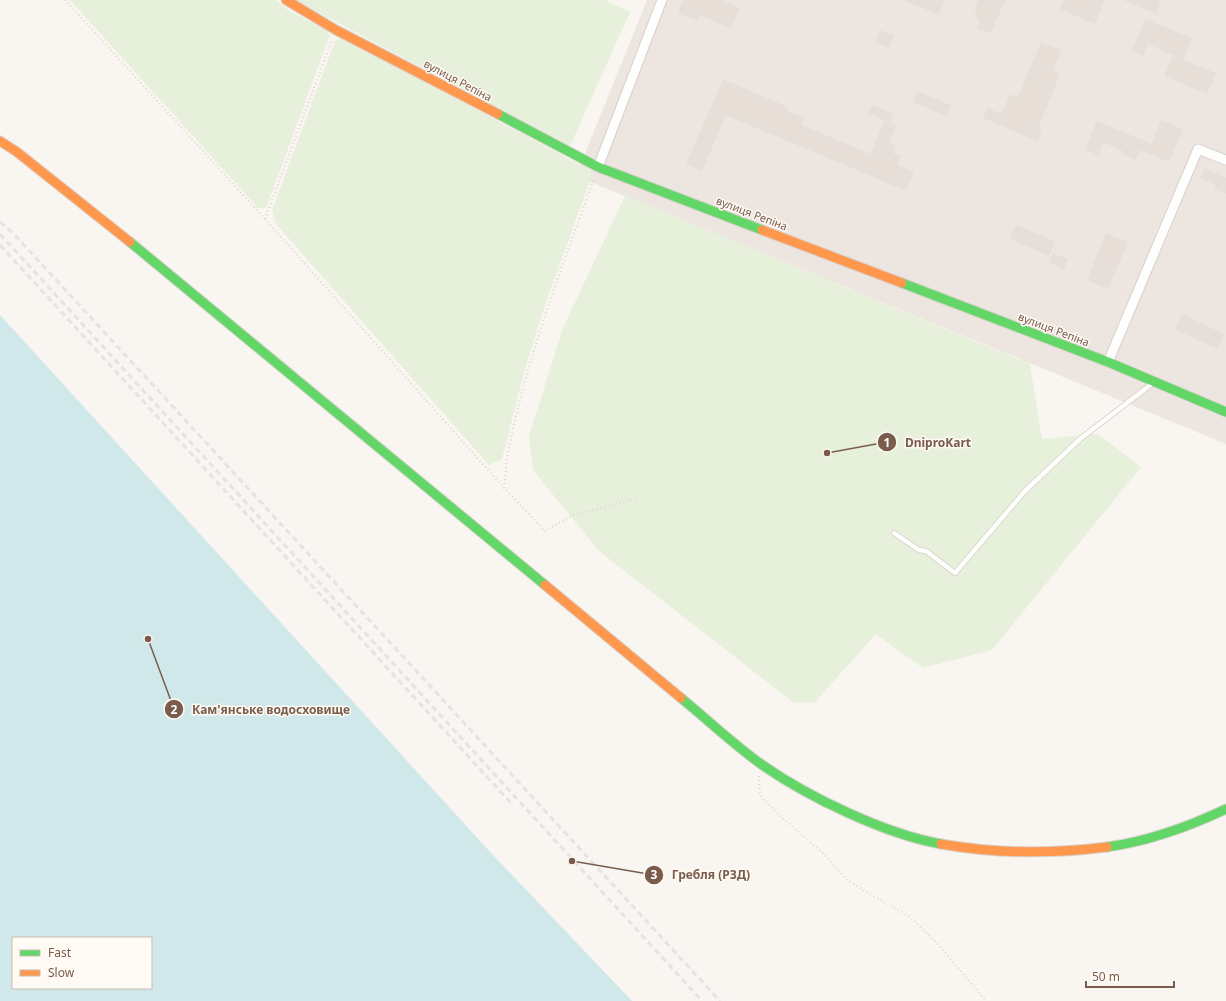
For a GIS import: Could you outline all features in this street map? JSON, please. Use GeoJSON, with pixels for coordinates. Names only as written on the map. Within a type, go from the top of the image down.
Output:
{"type":"FeatureCollection","features":[{"type":"Feature","properties":{"kind":"main road","name":"вулиця Репіна"},"geometry":{"type":"LineString","coordinates":[[286,0],[336,30],[598,167],[1108,362],[1226,412]]}},
{"type":"Feature","properties":{"kind":"main road"},"geometry":{"type":"LineString","coordinates":[[0,141],[17,152],[118,232],[761,764],[803,790],[844,810],[902,834],[959,848],[1020,852],[1074,852],[1130,844],[1182,829],[1226,809]]}},
{"type":"Feature","properties":{"kind":"street"},"geometry":{"type":"LineString","coordinates":[[598,167],[662,0]]}},
{"type":"Feature","properties":{"kind":"street"},"geometry":{"type":"LineString","coordinates":[[1108,362],[1198,149],[1226,160]]}},
{"type":"Feature","properties":{"kind":"lane"},"geometry":{"type":"LineString","coordinates":[[894,533],[919,550],[926,551],[955,573],[1025,491],[1080,439],[1154,382]]}},
{"type":"Feature","properties":{"kind":"path"},"geometry":{"type":"LineString","coordinates":[[65,0],[265,219],[504,488],[546,531],[571,516],[638,498]]}},
{"type":"Feature","properties":{"kind":"path"},"geometry":{"type":"LineString","coordinates":[[265,219],[336,30]]}},
{"type":"Feature","properties":{"kind":"path"},"geometry":{"type":"LineString","coordinates":[[504,488],[509,444],[527,372],[548,306],[598,167]]}},
{"type":"Feature","properties":{"kind":"path"},"geometry":{"type":"LineString","coordinates":[[761,764],[759,776],[760,795],[780,816],[822,852],[848,881],[910,917],[936,942],[986,1001]]}},
{"type":"Feature","properties":{"kind":"shaded area"},"geometry":{"type":"Polygon","coordinates":[[[647,0],[1226,0],[1226,444],[576,176],[647,0]]]}},
{"type":"Feature","properties":{"kind":"green space"},"geometry":{"type":"Polygon","coordinates":[[[70,0],[276,0],[289,11],[326,30],[330,35],[266,208],[258,208],[70,0]]]}},
{"type":"Feature","properties":{"kind":"green space"},"geometry":{"type":"Polygon","coordinates":[[[295,0],[605,0],[630,12],[570,146],[295,0]]]}},
{"type":"Feature","properties":{"kind":"green space"},"geometry":{"type":"Polygon","coordinates":[[[342,38],[590,170],[592,175],[545,305],[524,372],[502,459],[489,465],[276,224],[272,210],[335,41],[342,38]]]}},
{"type":"Feature","properties":{"kind":"green space"},"geometry":{"type":"Polygon","coordinates":[[[625,196],[1030,364],[1042,439],[1098,434],[1141,467],[992,650],[923,668],[876,634],[815,702],[794,703],[599,551],[533,470],[529,436],[563,328],[625,196]]]}},
{"type":"Feature","properties":{"kind":"water"},"geometry":{"type":"Polygon","coordinates":[[[0,315],[492,854],[632,1001],[0,1001],[0,315]]]}},
{"type":"Feature","properties":{"kind":"building"},"geometry":{"type":"Polygon","coordinates":[[[683,0],[723,0],[740,8],[731,29],[700,15],[697,21],[678,13],[683,0]]]}},
{"type":"Feature","properties":{"kind":"building"},"geometry":{"type":"Polygon","coordinates":[[[903,0],[945,0],[939,15],[903,0]]]}},
{"type":"Feature","properties":{"kind":"building"},"geometry":{"type":"Polygon","coordinates":[[[978,0],[1005,0],[991,33],[977,28],[980,20],[975,17],[977,11],[974,10],[978,0]]]}},
{"type":"Feature","properties":{"kind":"building"},"geometry":{"type":"Polygon","coordinates":[[[1064,0],[1104,0],[1095,24],[1060,9],[1064,0]]]}},
{"type":"Feature","properties":{"kind":"building"},"geometry":{"type":"Polygon","coordinates":[[[1123,0],[1161,0],[1156,14],[1123,0]]]}},
{"type":"Feature","properties":{"kind":"building"},"geometry":{"type":"Polygon","coordinates":[[[1145,19],[1192,38],[1183,60],[1216,73],[1207,94],[1164,76],[1173,55],[1148,44],[1143,56],[1132,51],[1145,19]]]}},
{"type":"Feature","properties":{"kind":"building"},"geometry":{"type":"Polygon","coordinates":[[[880,30],[894,35],[889,48],[875,42],[880,30]]]}},
{"type":"Feature","properties":{"kind":"building"},"geometry":{"type":"Polygon","coordinates":[[[1041,42],[1061,50],[1053,71],[1060,74],[1038,129],[1042,131],[1037,141],[983,118],[987,108],[1002,114],[1010,94],[1018,97],[1041,42]]]}},
{"type":"Feature","properties":{"kind":"building"},"geometry":{"type":"Polygon","coordinates":[[[723,79],[788,107],[787,111],[804,118],[801,125],[871,154],[884,121],[896,126],[889,143],[896,146],[893,153],[901,156],[897,165],[914,172],[906,191],[726,115],[702,171],[686,164],[723,79]]]}},
{"type":"Feature","properties":{"kind":"building"},"geometry":{"type":"Polygon","coordinates":[[[917,91],[951,105],[946,116],[913,102],[917,91]]]}},
{"type":"Feature","properties":{"kind":"building"},"geometry":{"type":"Polygon","coordinates":[[[872,105],[894,114],[890,123],[868,113],[872,105]]]}},
{"type":"Feature","properties":{"kind":"building"},"geometry":{"type":"Polygon","coordinates":[[[1161,120],[1183,129],[1169,162],[1140,150],[1136,160],[1121,154],[1123,151],[1103,142],[1098,155],[1085,150],[1097,121],[1152,144],[1161,120]]]}},
{"type":"Feature","properties":{"kind":"building"},"geometry":{"type":"Polygon","coordinates":[[[1204,168],[1226,178],[1226,194],[1214,189],[1216,185],[1200,178],[1204,168]]]}},
{"type":"Feature","properties":{"kind":"building"},"geometry":{"type":"Polygon","coordinates":[[[1016,225],[1055,241],[1049,256],[1010,239],[1016,225]]]}},
{"type":"Feature","properties":{"kind":"building"},"geometry":{"type":"Polygon","coordinates":[[[1106,233],[1128,242],[1108,289],[1087,280],[1106,233]]]}},
{"type":"Feature","properties":{"kind":"building"},"geometry":{"type":"Polygon","coordinates":[[[1053,253],[1068,259],[1064,269],[1049,263],[1053,253]]]}},
{"type":"Feature","properties":{"kind":"building"},"geometry":{"type":"Polygon","coordinates":[[[1182,314],[1224,334],[1217,349],[1175,329],[1182,314]]]}},
{"type":"Feature","properties":{"kind":"railway"},"geometry":{"type":"LineString","coordinates":[[0,222],[13,233],[720,1001]]}},
{"type":"Feature","properties":{"kind":"railway"},"geometry":{"type":"LineString","coordinates":[[0,234],[702,1001]]}},
{"type":"Feature","properties":{"kind":"railway"},"geometry":{"type":"LineString","coordinates":[[0,245],[511,803]]}},
{"type":"Feature","properties":{"kind":"traffic: fast"},"geometry":{"type":"LineString","coordinates":[[498,114],[598,167],[762,230]]}},
{"type":"Feature","properties":{"kind":"traffic: fast"},"geometry":{"type":"LineString","coordinates":[[130,242],[545,585]]}},
{"type":"Feature","properties":{"kind":"traffic: fast"},"geometry":{"type":"LineString","coordinates":[[902,283],[1108,362],[1226,412]]}},
{"type":"Feature","properties":{"kind":"traffic: fast"},"geometry":{"type":"LineString","coordinates":[[681,698],[761,764],[801,789],[848,813],[872,823],[896,832],[941,844]]}},
{"type":"Feature","properties":{"kind":"traffic: fast"},"geometry":{"type":"LineString","coordinates":[[1107,847],[1154,837],[1197,822],[1226,809]]}},
{"type":"Feature","properties":{"kind":"traffic: slow"},"geometry":{"type":"LineString","coordinates":[[286,0],[336,30],[498,114]]}},
{"type":"Feature","properties":{"kind":"traffic: slow"},"geometry":{"type":"LineString","coordinates":[[0,141],[17,152],[130,242]]}},
{"type":"Feature","properties":{"kind":"traffic: slow"},"geometry":{"type":"LineString","coordinates":[[762,230],[902,283]]}},
{"type":"Feature","properties":{"kind":"traffic: slow"},"geometry":{"type":"LineString","coordinates":[[545,585],[681,698]]}},
{"type":"Feature","properties":{"kind":"traffic: slow"},"geometry":{"type":"LineString","coordinates":[[941,844],[983,850],[1024,852],[1065,851],[1107,847]]}},
{"type":"Feature","properties":{"kind":"place","name":"DniproKart"},"geometry":{"type":"Point","coordinates":[827,453]}},
{"type":"Feature","properties":{"kind":"place","name":"Кам'янське водосховище"},"geometry":{"type":"Point","coordinates":[148,639]}},
{"type":"Feature","properties":{"kind":"place","name":"Гребля (РЗД)"},"geometry":{"type":"Point","coordinates":[572,861]}}]}
